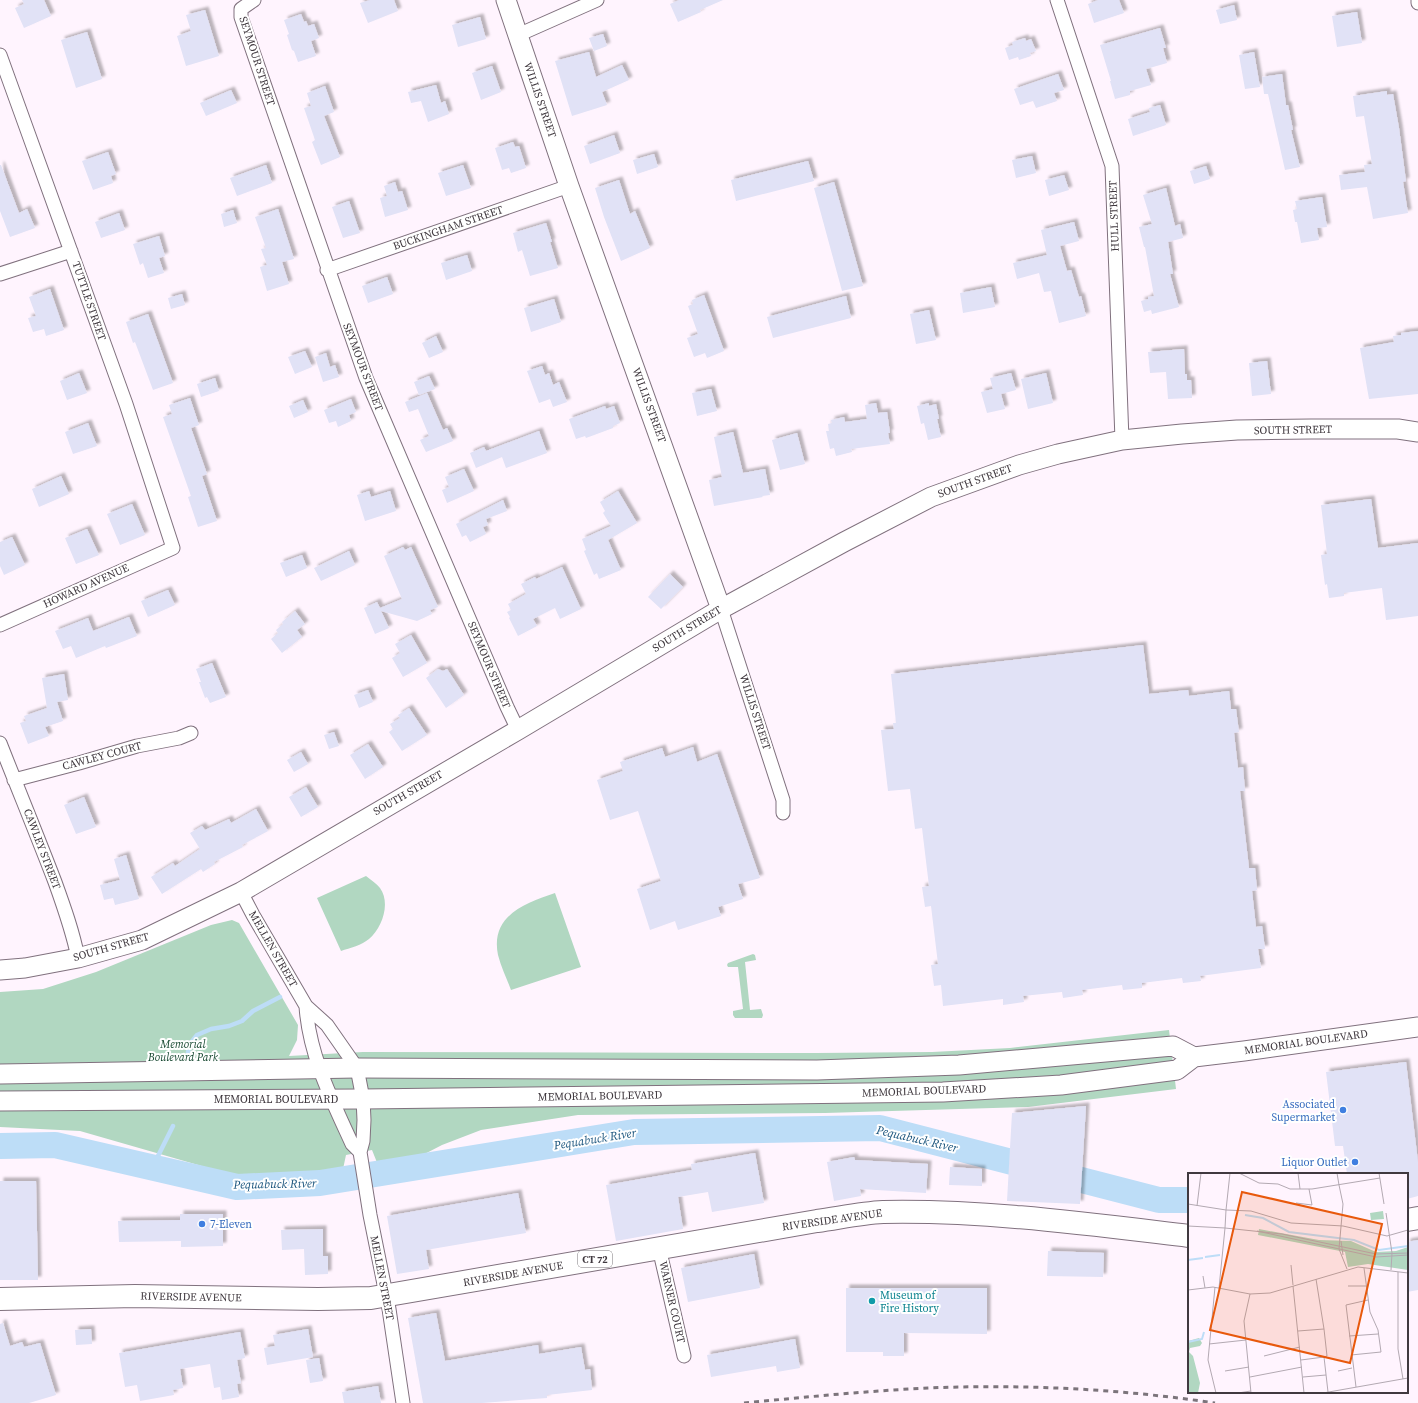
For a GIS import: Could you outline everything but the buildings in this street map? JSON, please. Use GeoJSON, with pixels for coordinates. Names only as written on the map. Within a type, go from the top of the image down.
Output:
{"type":"FeatureCollection","features":[{"type":"Feature","properties":{"kind":"highway","name":"RIVERSIDE AVENUE"},"geometry":{"type":"LineString","coordinates":[[0,1299],[135,1296],[338,1299],[371,1298],[830,1219],[882,1212],[990,1215],[1051,1220],[1188,1236]]}},
{"type":"Feature","properties":{"kind":"highway"},"geometry":{"type":"LineString","coordinates":[[1408,1220],[1418,1218]]}},
{"type":"Feature","properties":{"kind":"main road","name":"WILLIS STREET"},"geometry":{"type":"LineString","coordinates":[[506,0],[569,186],[721,609]]}},
{"type":"Feature","properties":{"kind":"main road","name":"SOUTH STREET"},"geometry":{"type":"LineString","coordinates":[[0,970],[25,968],[78,958],[142,940],[241,892],[721,609],[844,542],[931,497],[1019,465],[1058,454],[1122,440],[1237,430],[1398,429],[1418,432]]}},
{"type":"Feature","properties":{"kind":"main road","name":"MEMORIAL BOULEVARD"},"geometry":{"type":"LineString","coordinates":[[0,1101],[363,1099],[942,1092],[1061,1085],[1177,1070],[1194,1057],[1418,1027]]}},
{"type":"Feature","properties":{"kind":"main road"},"geometry":{"type":"LineString","coordinates":[[0,1074],[319,1068],[832,1069],[959,1065],[1173,1046],[1194,1057]]}},
{"type":"Feature","properties":{"kind":"street","name":"SEYMOUR STREET"},"geometry":{"type":"LineString","coordinates":[[254,0],[241,9],[240,17],[327,270],[366,378],[506,707],[518,730]]}},
{"type":"Feature","properties":{"kind":"street"},"geometry":{"type":"LineString","coordinates":[[518,35],[598,0]]}},
{"type":"Feature","properties":{"kind":"street","name":"HULL STREET"},"geometry":{"type":"LineString","coordinates":[[1058,0],[1112,166],[1122,440]]}},
{"type":"Feature","properties":{"kind":"street","name":"TUTTLE STREET"},"geometry":{"type":"LineString","coordinates":[[0,55],[4,80],[71,251],[126,404],[173,548]]}},
{"type":"Feature","properties":{"kind":"street","name":"BUCKINGHAM STREET"},"geometry":{"type":"LineString","coordinates":[[327,270],[569,186]]}},
{"type":"Feature","properties":{"kind":"street"},"geometry":{"type":"LineString","coordinates":[[0,274],[71,251]]}},
{"type":"Feature","properties":{"kind":"street","name":"HOWARD AVENUE"},"geometry":{"type":"LineString","coordinates":[[0,625],[173,548]]}},
{"type":"Feature","properties":{"kind":"street","name":"WILLIS STREET"},"geometry":{"type":"LineString","coordinates":[[721,609],[783,800],[783,813]]}},
{"type":"Feature","properties":{"kind":"street","name":"CAWLEY COURT"},"geometry":{"type":"LineString","coordinates":[[14,780],[136,746],[178,738],[191,733]]}},
{"type":"Feature","properties":{"kind":"street","name":"CAWLEY STREET"},"geometry":{"type":"LineString","coordinates":[[0,743],[58,890],[74,938],[78,958]]}},
{"type":"Feature","properties":{"kind":"street","name":"MELLEN STREET"},"geometry":{"type":"LineString","coordinates":[[241,892],[306,1006],[327,1025],[357,1068],[363,1099],[364,1120],[363,1141],[360,1152],[370,1215],[386,1295],[403,1403]]}},
{"type":"Feature","properties":{"kind":"street","name":"MELLEN STREET"},"geometry":{"type":"LineString","coordinates":[[306,1006],[307,1026],[319,1068],[352,1144],[360,1152]]}},
{"type":"Feature","properties":{"kind":"street","name":"WARNER COURT"},"geometry":{"type":"LineString","coordinates":[[659,1248],[684,1356]]}},
{"type":"Feature","properties":{"kind":"green space"},"geometry":{"type":"Polygon","coordinates":[[[366,876],[379,886],[383,894],[385,901],[384,915],[378,928],[369,939],[359,945],[341,951],[317,898],[366,876]]]}},
{"type":"Feature","properties":{"kind":"green space"},"geometry":{"type":"Polygon","coordinates":[[[555,893],[581,967],[511,990],[498,955],[497,942],[499,930],[512,913],[532,901],[555,893]]]}},
{"type":"Feature","properties":{"kind":"green space","name":"Memorial Boulevard Park"},"geometry":{"type":"Polygon","coordinates":[[[232,920],[239,923],[298,1025],[297,1040],[289,1056],[363,1052],[932,1052],[1010,1048],[1169,1030],[1176,1089],[1028,1107],[825,1113],[578,1115],[481,1130],[442,1145],[413,1160],[378,1165],[372,1150],[346,1155],[343,1169],[264,1178],[226,1173],[80,1131],[0,1127],[0,992],[43,989],[96,972],[211,925],[232,920]]]}},
{"type":"Feature","properties":{"kind":"green space"},"geometry":{"type":"Polygon","coordinates":[[[753,954],[755,955],[756,960],[745,962],[750,1010],[761,1009],[763,1015],[762,1018],[735,1018],[733,1011],[743,1009],[738,967],[728,967],[727,965],[728,963],[753,954]]]}},
{"type":"Feature","properties":{"kind":"waterway"},"geometry":{"type":"LineString","coordinates":[[188,1052],[190,1044],[197,1035],[211,1029],[229,1026],[242,1021],[253,1011],[280,997]]}},
{"type":"Feature","properties":{"kind":"waterway"},"geometry":{"type":"LineString","coordinates":[[152,1168],[173,1126]]}},
{"type":"Feature","properties":{"kind":"waterway","name":"Pequabuck River"},"geometry":{"type":"LineString","coordinates":[[0,1146],[55,1145],[237,1187],[320,1183],[634,1132],[880,1128],[1159,1200],[1188,1200]]}},
{"type":"Feature","properties":{"kind":"railway"},"geometry":{"type":"LineString","coordinates":[[744,1403],[836,1394],[905,1389],[964,1387],[1036,1387],[1108,1391],[1215,1403]]}},
{"type":"Feature","properties":{"kind":"place","name":"Associated Supermarket"},"geometry":{"type":"Point","coordinates":[1343,1110]}},
{"type":"Feature","properties":{"kind":"place","name":"Liquor Outlet"},"geometry":{"type":"Point","coordinates":[1355,1162]}},
{"type":"Feature","properties":{"kind":"place","name":"7-Eleven"},"geometry":{"type":"Point","coordinates":[202,1224]}},
{"type":"Feature","properties":{"kind":"place","name":"Museum of Fire History"},"geometry":{"type":"Point","coordinates":[872,1301]}}]}
